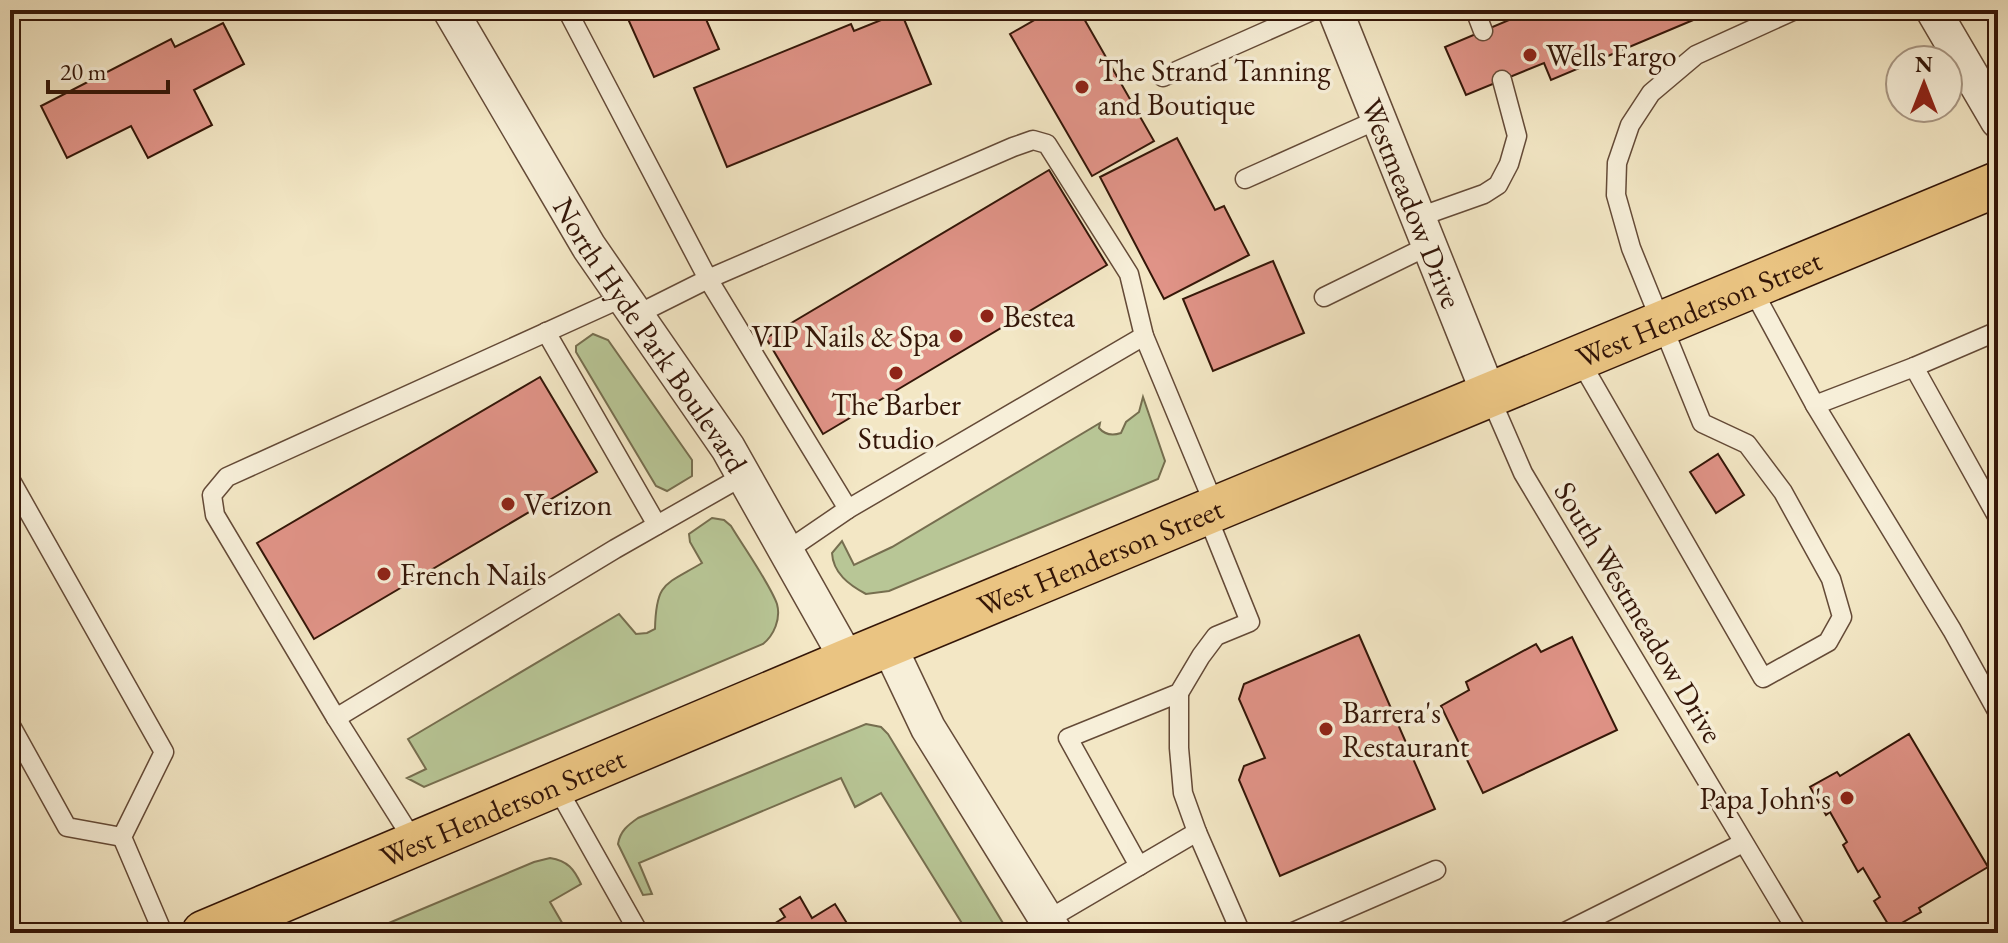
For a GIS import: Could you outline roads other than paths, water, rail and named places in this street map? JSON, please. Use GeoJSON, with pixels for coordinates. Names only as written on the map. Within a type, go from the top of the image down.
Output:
{"type":"FeatureCollection","features":[{"type":"Feature","properties":{"kind":"main road","name":"West Henderson Street"},"geometry":{"type":"LineString","coordinates":[[204,933],[888,644],[1998,184]]}},
{"type":"Feature","properties":{"kind":"street","name":"North Hyde Park Boulevard"},"geometry":{"type":"LineString","coordinates":[[450,10],[589,247],[745,475],[848,661]]}},
{"type":"Feature","properties":{"kind":"street","name":"Westmeadow Drive"},"geometry":{"type":"LineString","coordinates":[[1335,10],[1490,397]]}},
{"type":"Feature","properties":{"kind":"street"},"geometry":{"type":"LineString","coordinates":[[1933,10],[1998,121]]}},
{"type":"Feature","properties":{"kind":"street"},"geometry":{"type":"LineString","coordinates":[[888,644],[928,728],[1051,926]]}},
{"type":"Feature","properties":{"kind":"lane"},"geometry":{"type":"LineString","coordinates":[[567,10],[708,279],[848,509]]}},
{"type":"Feature","properties":{"kind":"lane"},"geometry":{"type":"LineString","coordinates":[[1163,77],[1314,10]]}},
{"type":"Feature","properties":{"kind":"lane"},"geometry":{"type":"LineString","coordinates":[[1475,10],[1483,31]]}},
{"type":"Feature","properties":{"kind":"lane"},"geometry":{"type":"LineString","coordinates":[[1579,359],[1763,678],[1828,642],[1842,617],[1831,579],[1783,492],[1747,444],[1702,423],[1631,248],[1616,195],[1617,163],[1630,125],[1651,93],[1696,55],[1795,10]]}},
{"type":"Feature","properties":{"kind":"lane"},"geometry":{"type":"LineString","coordinates":[[1324,297],[1498,185],[1509,164],[1517,136],[1502,80]]}},
{"type":"Feature","properties":{"kind":"lane"},"geometry":{"type":"LineString","coordinates":[[1245,179],[1379,119]]}},
{"type":"Feature","properties":{"kind":"lane"},"geometry":{"type":"LineString","coordinates":[[415,843],[215,515],[212,495],[227,477],[546,332],[708,279],[1033,140],[1047,144],[1129,274],[1144,336],[1250,622],[1216,636],[1179,693],[1183,793],[1241,933]]}},
{"type":"Feature","properties":{"kind":"lane"},"geometry":{"type":"LineString","coordinates":[[1751,287],[1815,405],[1952,630],[1998,713]]}},
{"type":"Feature","properties":{"kind":"lane"},"geometry":{"type":"LineString","coordinates":[[1815,405],[1998,331]]}},
{"type":"Feature","properties":{"kind":"lane"},"geometry":{"type":"LineString","coordinates":[[546,332],[657,525]]}},
{"type":"Feature","properties":{"kind":"lane"},"geometry":{"type":"LineString","coordinates":[[788,550],[848,509],[1144,336]]}},
{"type":"Feature","properties":{"kind":"lane"},"geometry":{"type":"LineString","coordinates":[[1914,367],[1998,518]]}},
{"type":"Feature","properties":{"kind":"lane","name":"South Westmeadow Drive"},"geometry":{"type":"LineString","coordinates":[[1490,397],[1523,473],[1798,933]]}},
{"type":"Feature","properties":{"kind":"lane"},"geometry":{"type":"LineString","coordinates":[[336,718],[745,475]]}},
{"type":"Feature","properties":{"kind":"lane"},"geometry":{"type":"LineString","coordinates":[[10,479],[164,752],[122,837],[163,933]]}},
{"type":"Feature","properties":{"kind":"lane"},"geometry":{"type":"LineString","coordinates":[[1139,866],[1068,738],[1179,693]]}},
{"type":"Feature","properties":{"kind":"lane"},"geometry":{"type":"LineString","coordinates":[[10,724],[67,827],[122,837]]}},
{"type":"Feature","properties":{"kind":"lane"},"geometry":{"type":"LineString","coordinates":[[555,784],[639,933]]}},
{"type":"Feature","properties":{"kind":"lane"},"geometry":{"type":"LineString","coordinates":[[1051,926],[1139,866],[1197,832]]}},
{"type":"Feature","properties":{"kind":"lane"},"geometry":{"type":"LineString","coordinates":[[1563,933],[1743,843]]}},
{"type":"Feature","properties":{"kind":"lane"},"geometry":{"type":"LineString","coordinates":[[1291,933],[1436,870]]}},
{"type":"Feature","properties":{"kind":"place","name":"Wells Fargo"},"geometry":{"type":"Point","coordinates":[1530,55]}},
{"type":"Feature","properties":{"kind":"place","name":"The Strand Tanning and Boutique"},"geometry":{"type":"Point","coordinates":[1082,87]}},
{"type":"Feature","properties":{"kind":"place","name":"Bestea"},"geometry":{"type":"Point","coordinates":[987,316]}},
{"type":"Feature","properties":{"kind":"place","name":"VIP Nails & Spa"},"geometry":{"type":"Point","coordinates":[956,336]}},
{"type":"Feature","properties":{"kind":"place","name":"The Barber Studio"},"geometry":{"type":"Point","coordinates":[896,373]}},
{"type":"Feature","properties":{"kind":"place","name":"Verizon"},"geometry":{"type":"Point","coordinates":[508,504]}},
{"type":"Feature","properties":{"kind":"place","name":"French Nails"},"geometry":{"type":"Point","coordinates":[384,574]}},
{"type":"Feature","properties":{"kind":"place","name":"Barrera's Restaurant"},"geometry":{"type":"Point","coordinates":[1326,729]}},
{"type":"Feature","properties":{"kind":"place","name":"Papa John's"},"geometry":{"type":"Point","coordinates":[1847,798]}}]}
